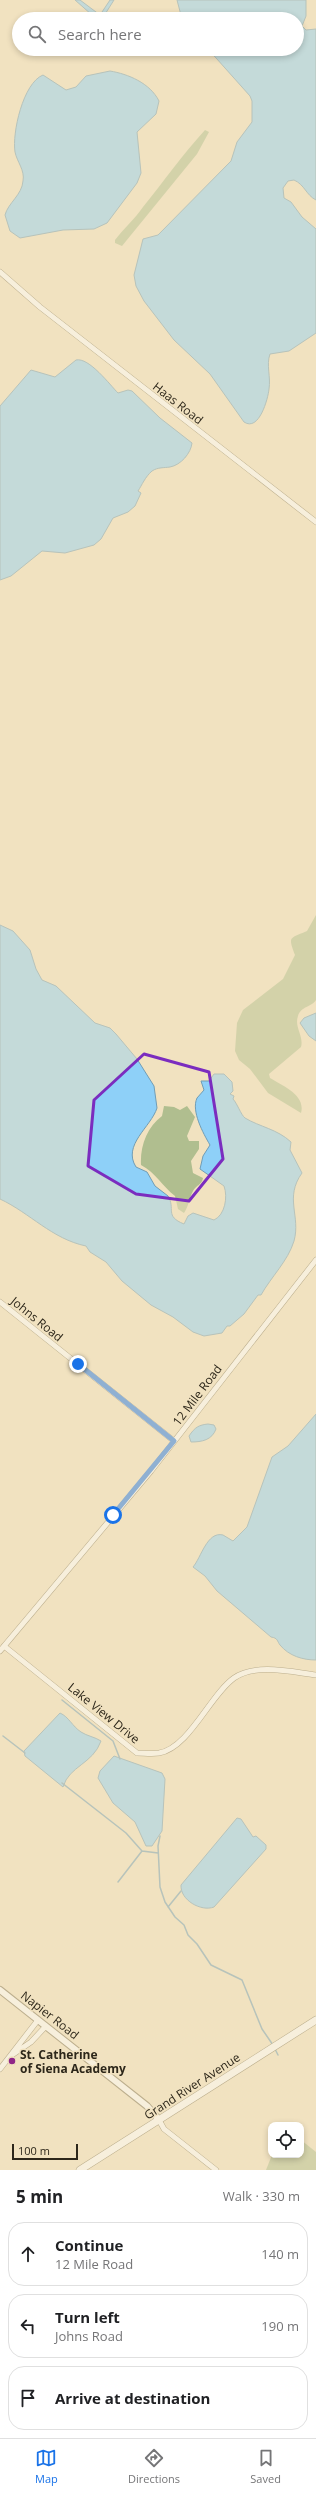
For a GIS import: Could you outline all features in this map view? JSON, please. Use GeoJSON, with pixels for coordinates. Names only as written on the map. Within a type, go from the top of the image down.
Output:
{"type":"FeatureCollection","features":[{"type":"Feature","properties":{"kind":"main road","name":"Grand River Avenue"},"geometry":{"type":"LineString","coordinates":[[80,2170],[316,2020]]}},
{"type":"Feature","properties":{"kind":"street","name":"Haas Road"},"geometry":{"type":"LineString","coordinates":[[0,272],[29,298],[316,522]]}},
{"type":"Feature","properties":{"kind":"street","name":"12 Mile Road"},"geometry":{"type":"LineString","coordinates":[[0,1651],[174,1441],[316,1260]]}},
{"type":"Feature","properties":{"kind":"street","name":"Johns Road"},"geometry":{"type":"LineString","coordinates":[[0,1302],[174,1441]]}},
{"type":"Feature","properties":{"kind":"street","name":"Lake View Drive"},"geometry":{"type":"LineString","coordinates":[[4,1646],[137,1753],[160,1753],[183,1739],[214,1698],[234,1678],[250,1672],[278,1670],[316,1675]]}},
{"type":"Feature","properties":{"kind":"street","name":"Napier Road"},"geometry":{"type":"LineString","coordinates":[[0,1990],[147,2106],[159,2120]]}},
{"type":"Feature","properties":{"kind":"street"},"geometry":{"type":"LineString","coordinates":[[0,2068],[38,2020]]}},
{"type":"Feature","properties":{"kind":"street"},"geometry":{"type":"LineString","coordinates":[[10,2057],[31,2042],[46,2026]]}},
{"type":"Feature","properties":{"kind":"street"},"geometry":{"type":"LineString","coordinates":[[159,2120],[164,2129],[216,2170]]}},
{"type":"Feature","properties":{"kind":"highlighted area"},"geometry":{"type":"Polygon","coordinates":[[[144,1054],[209,1072],[223,1159],[189,1201],[136,1194],[88,1166],[94,1100],[144,1054]]]}},
{"type":"Feature","properties":{"kind":"green space"},"geometry":{"type":"Polygon","coordinates":[[[205,130],[209,132],[197,154],[122,246],[115,243],[118,236],[137,216],[181,158],[205,130]]]}},
{"type":"Feature","properties":{"kind":"green space"},"geometry":{"type":"Polygon","coordinates":[[[316,915],[316,1000],[304,1008],[298,1016],[297,1024],[302,1043],[301,1047],[269,1074],[270,1078],[297,1096],[302,1107],[301,1113],[268,1093],[250,1069],[239,1060],[235,1051],[237,1023],[243,1010],[283,979],[295,955],[291,944],[293,937],[307,931],[316,915]]]}},
{"type":"Feature","properties":{"kind":"green space"},"geometry":{"type":"Polygon","coordinates":[[[164,1106],[174,1107],[180,1110],[187,1106],[195,1117],[187,1136],[189,1141],[199,1141],[199,1149],[191,1161],[193,1173],[203,1178],[193,1191],[184,1213],[178,1209],[175,1196],[151,1172],[141,1165],[143,1144],[148,1131],[162,1116],[164,1106]]]}},
{"type":"Feature","properties":{"kind":"green space"},"geometry":{"type":"Polygon","coordinates":[[[304,2142],[316,2152],[316,2170],[266,2170],[271,2158],[304,2158],[304,2142]]]}},
{"type":"Feature","properties":{"kind":"water"},"geometry":{"type":"Polygon","coordinates":[[[75,0],[80,0],[96,12],[89,12],[75,0]]]}},
{"type":"Feature","properties":{"kind":"water"},"geometry":{"type":"Polygon","coordinates":[[[110,0],[114,0],[106,12],[102,12],[110,0]]]}},
{"type":"Feature","properties":{"kind":"water"},"geometry":{"type":"Polygon","coordinates":[[[177,0],[306,0],[306,16],[304,21],[304,12],[180,12],[177,0]]]}},
{"type":"Feature","properties":{"kind":"water"},"geometry":{"type":"Polygon","coordinates":[[[304,28],[306,30],[316,29],[316,200],[298,182],[294,180],[288,181],[283,188],[284,198],[291,202],[302,217],[316,229],[316,333],[289,351],[270,354],[268,362],[269,385],[267,400],[258,419],[249,424],[244,422],[210,374],[174,340],[144,301],[136,286],[134,275],[143,239],[158,235],[231,161],[237,142],[252,122],[252,101],[250,96],[214,56],[304,56],[304,28]]]}},
{"type":"Feature","properties":{"kind":"water"},"geometry":{"type":"Polygon","coordinates":[[[110,71],[124,74],[138,80],[150,89],[159,101],[156,114],[137,132],[141,173],[137,183],[107,223],[94,229],[63,230],[20,238],[10,231],[5,215],[22,186],[23,173],[15,152],[15,133],[20,109],[30,88],[36,80],[43,75],[66,90],[76,87],[86,76],[110,71]]]}},
{"type":"Feature","properties":{"kind":"water"},"geometry":{"type":"Polygon","coordinates":[[[76,360],[81,360],[93,367],[118,393],[128,390],[132,391],[160,418],[192,443],[190,451],[178,464],[152,471],[138,491],[141,493],[135,506],[128,512],[113,518],[101,539],[94,545],[65,553],[42,551],[11,576],[0,580],[0,406],[31,370],[55,377],[76,360]]]}},
{"type":"Feature","properties":{"kind":"water"},"geometry":{"type":"Polygon","coordinates":[[[0,925],[13,931],[30,950],[36,969],[42,980],[56,986],[95,1023],[110,1028],[116,1034],[137,1059],[154,1086],[157,1108],[135,1144],[133,1159],[136,1167],[147,1172],[155,1186],[168,1196],[172,1215],[178,1221],[184,1224],[188,1216],[193,1213],[214,1220],[221,1214],[225,1205],[226,1195],[224,1186],[200,1169],[203,1156],[210,1145],[199,1122],[196,1109],[197,1098],[204,1090],[201,1081],[209,1081],[214,1074],[224,1074],[232,1082],[233,1091],[230,1094],[234,1096],[233,1099],[245,1118],[280,1134],[291,1142],[290,1150],[302,1173],[297,1182],[293,1199],[296,1223],[294,1241],[284,1262],[261,1295],[258,1295],[244,1314],[230,1326],[227,1326],[222,1333],[204,1336],[193,1332],[173,1317],[151,1305],[122,1281],[106,1262],[90,1252],[86,1246],[62,1238],[0,1199],[0,925]]]}},
{"type":"Feature","properties":{"kind":"water"},"geometry":{"type":"Polygon","coordinates":[[[316,1013],[316,1041],[309,1036],[300,1023],[304,1018],[316,1013]]]}},
{"type":"Feature","properties":{"kind":"water"},"geometry":{"type":"Polygon","coordinates":[[[316,1414],[316,1660],[292,1655],[284,1649],[276,1639],[271,1637],[217,1591],[205,1576],[193,1567],[205,1546],[213,1537],[223,1535],[233,1541],[247,1527],[272,1457],[288,1446],[316,1414]]]}},
{"type":"Feature","properties":{"kind":"water"},"geometry":{"type":"Polygon","coordinates":[[[208,1424],[214,1425],[216,1429],[212,1436],[203,1441],[191,1442],[189,1436],[193,1430],[208,1424]]]}},
{"type":"Feature","properties":{"kind":"water"},"geometry":{"type":"Polygon","coordinates":[[[60,1713],[81,1732],[101,1741],[93,1755],[70,1774],[63,1787],[25,1756],[24,1751],[60,1713]]]}},
{"type":"Feature","properties":{"kind":"water"},"geometry":{"type":"Polygon","coordinates":[[[114,1756],[162,1773],[165,1779],[162,1831],[152,1846],[146,1846],[135,1822],[113,1803],[98,1778],[100,1771],[114,1756]]]}},
{"type":"Feature","properties":{"kind":"water"},"geometry":{"type":"Polygon","coordinates":[[[237,1818],[241,1819],[253,1837],[256,1836],[266,1845],[266,1849],[214,1907],[203,1908],[192,1904],[184,1895],[181,1885],[237,1818]]]}},
{"type":"Feature","properties":{"kind":"waterway"},"geometry":{"type":"LineString","coordinates":[[62,1700],[113,1741],[120,1759]]}},
{"type":"Feature","properties":{"kind":"waterway"},"geometry":{"type":"LineString","coordinates":[[3,1736],[25,1753]]}},
{"type":"Feature","properties":{"kind":"waterway"},"geometry":{"type":"LineString","coordinates":[[62,1783],[126,1833],[142,1851],[158,1853]]}},
{"type":"Feature","properties":{"kind":"waterway"},"geometry":{"type":"LineString","coordinates":[[160,1836],[158,1846],[160,1887],[165,1902],[175,1917],[184,1925],[188,1935],[197,1944],[211,1965],[242,1980],[262,2029],[273,2045]]}},
{"type":"Feature","properties":{"kind":"waterway"},"geometry":{"type":"LineString","coordinates":[[118,1882],[142,1851]]}},
{"type":"Feature","properties":{"kind":"waterway"},"geometry":{"type":"LineString","coordinates":[[168,1907],[181,1891]]}},
{"type":"Feature","properties":{"kind":"waterway"},"geometry":{"type":"LineString","coordinates":[[275,2049],[278,2055]]}},
{"type":"Feature","properties":{"kind":"place","name":"St. Catherine of Siena Academy"},"geometry":{"type":"Point","coordinates":[12,2061]}},
{"type":"Feature","properties":{"kind":"route"},"geometry":{"type":"LineString","coordinates":[[78,1364],[174,1441],[151,1471],[113,1515]]}}]}
